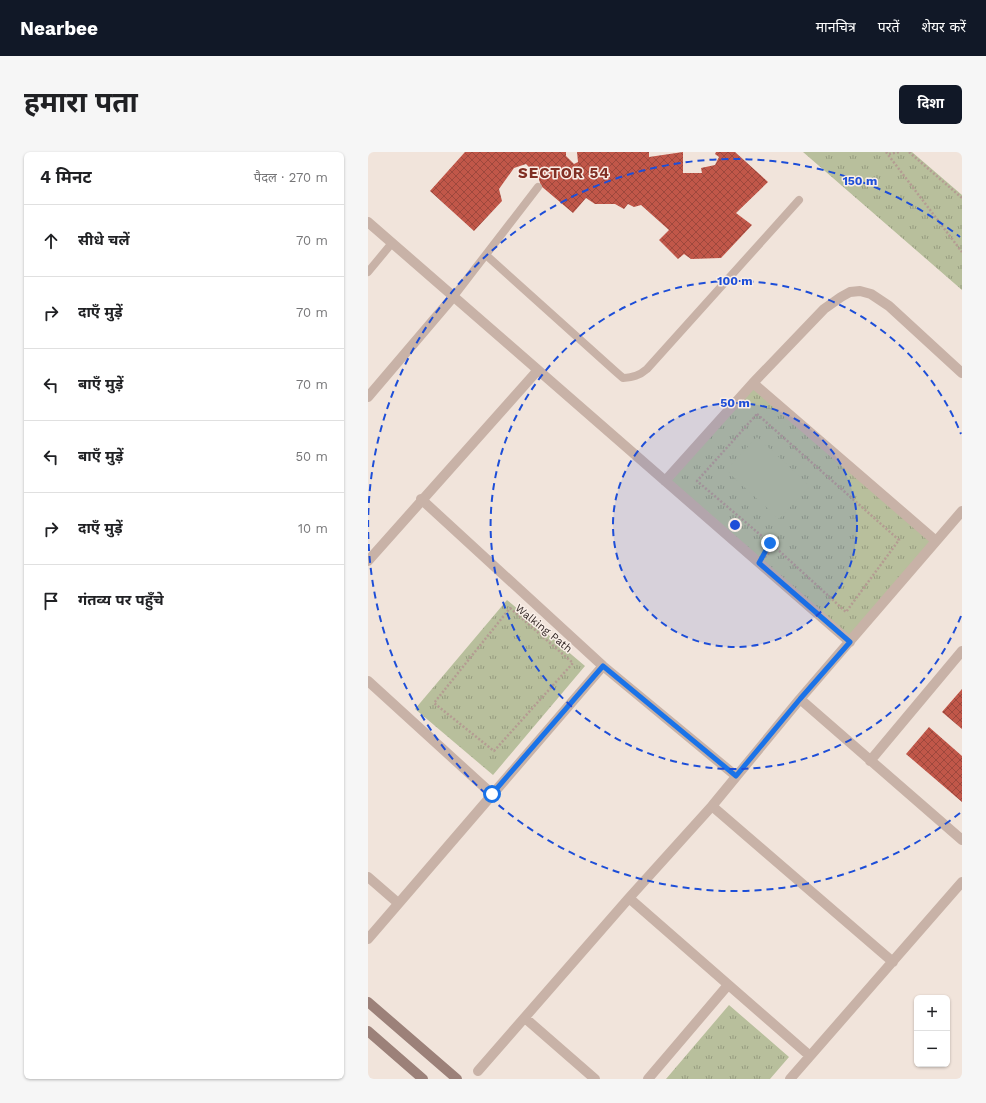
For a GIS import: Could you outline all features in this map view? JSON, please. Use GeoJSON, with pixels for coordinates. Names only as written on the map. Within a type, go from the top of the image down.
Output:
{"type":"FeatureCollection","features":[{"type":"Feature","properties":{"kind":"main road"},"geometry":{"type":"LineString","coordinates":[[368,1002],[457,1079]]}},
{"type":"Feature","properties":{"kind":"main road"},"geometry":{"type":"LineString","coordinates":[[368,1031],[422,1079]]}},
{"type":"Feature","properties":{"kind":"street"},"geometry":{"type":"LineString","coordinates":[[368,222],[850,642]]}},
{"type":"Feature","properties":{"kind":"street"},"geometry":{"type":"LineString","coordinates":[[665,481],[753,384],[824,309],[841,296],[850,292],[860,291],[871,294],[889,306],[962,372]]}},
{"type":"Feature","properties":{"kind":"street"},"geometry":{"type":"LineString","coordinates":[[368,397],[454,296]]}},
{"type":"Feature","properties":{"kind":"street"},"geometry":{"type":"LineString","coordinates":[[368,561],[421,499],[538,370]]}},
{"type":"Feature","properties":{"kind":"street"},"geometry":{"type":"LineString","coordinates":[[753,384],[936,541]]}},
{"type":"Feature","properties":{"kind":"street"},"geometry":{"type":"LineString","coordinates":[[421,499],[603,666],[736,776]]}},
{"type":"Feature","properties":{"kind":"street"},"geometry":{"type":"LineString","coordinates":[[478,1070],[712,806],[800,699],[962,511]]}},
{"type":"Feature","properties":{"kind":"street"},"geometry":{"type":"LineString","coordinates":[[870,761],[962,652]]}},
{"type":"Feature","properties":{"kind":"street"},"geometry":{"type":"LineString","coordinates":[[368,939],[603,666]]}},
{"type":"Feature","properties":{"kind":"street"},"geometry":{"type":"LineString","coordinates":[[368,681],[492,794]]}},
{"type":"Feature","properties":{"kind":"street"},"geometry":{"type":"LineString","coordinates":[[800,699],[962,840]]}},
{"type":"Feature","properties":{"kind":"street"},"geometry":{"type":"LineString","coordinates":[[712,806],[893,962]]}},
{"type":"Feature","properties":{"kind":"street"},"geometry":{"type":"LineString","coordinates":[[368,877],[398,903]]}},
{"type":"Feature","properties":{"kind":"street"},"geometry":{"type":"LineString","coordinates":[[790,1079],[962,882]]}},
{"type":"Feature","properties":{"kind":"street"},"geometry":{"type":"LineString","coordinates":[[629,898],[810,1056]]}},
{"type":"Feature","properties":{"kind":"street"},"geometry":{"type":"LineString","coordinates":[[648,1079],[728,985]]}},
{"type":"Feature","properties":{"kind":"street"},"geometry":{"type":"LineString","coordinates":[[525,1018],[595,1079]]}},
{"type":"Feature","properties":{"kind":"lane"},"geometry":{"type":"LineString","coordinates":[[454,296],[538,187]]}},
{"type":"Feature","properties":{"kind":"lane"},"geometry":{"type":"LineString","coordinates":[[486,255],[623,378],[634,377],[640,375],[646,369],[799,200]]}},
{"type":"Feature","properties":{"kind":"lane"},"geometry":{"type":"LineString","coordinates":[[368,272],[392,243]]}},
{"type":"Feature","properties":{"kind":"path"},"geometry":{"type":"LineString","coordinates":[[888,153],[899,152]]}},
{"type":"Feature","properties":{"kind":"path"},"geometry":{"type":"LineString","coordinates":[[909,152],[962,198]]}},
{"type":"Feature","properties":{"kind":"path"},"geometry":{"type":"LineString","coordinates":[[888,153],[962,252]]}},
{"type":"Feature","properties":{"kind":"path"},"geometry":{"type":"LineString","coordinates":[[757,414],[899,540],[846,612],[775,547],[759,563],[770,543],[697,481],[757,414]]}},
{"type":"Feature","properties":{"kind":"path","name":"Walking Path"},"geometry":{"type":"LineString","coordinates":[[510,608],[573,663],[494,751],[434,703],[510,608]]}},
{"type":"Feature","properties":{"kind":"green space"},"geometry":{"type":"Polygon","coordinates":[[[803,152],[912,152],[962,195],[962,290],[803,152]]]}},
{"type":"Feature","properties":{"kind":"green space"},"geometry":{"type":"Polygon","coordinates":[[[753,383],[936,541],[850,642],[665,481],[753,383]]]}},
{"type":"Feature","properties":{"kind":"green space"},"geometry":{"type":"Polygon","coordinates":[[[757,437],[810,486],[779,519],[726,470],[757,437]]]}},
{"type":"Feature","properties":{"kind":"green space"},"geometry":{"type":"Polygon","coordinates":[[[507,600],[585,666],[493,775],[415,709],[507,600]]]}},
{"type":"Feature","properties":{"kind":"green space"},"geometry":{"type":"Polygon","coordinates":[[[729,1005],[789,1057],[770,1079],[666,1079],[729,1005]]]}},
{"type":"Feature","properties":{"kind":"building"},"geometry":{"type":"Polygon","coordinates":[[[465,152],[566,152],[566,156],[574,164],[578,162],[577,152],[649,152],[649,157],[683,152],[683,173],[702,173],[701,168],[715,165],[719,157],[715,154],[716,152],[735,152],[768,182],[736,213],[752,225],[721,258],[691,259],[684,254],[678,259],[659,240],[669,230],[641,205],[634,207],[628,204],[624,209],[615,204],[595,204],[586,198],[573,213],[541,186],[538,176],[526,164],[514,168],[499,189],[502,201],[474,231],[430,191],[465,152]]]}},
{"type":"Feature","properties":{"kind":"building"},"geometry":{"type":"Polygon","coordinates":[[[962,689],[962,729],[942,712],[962,689]]]}},
{"type":"Feature","properties":{"kind":"building"},"geometry":{"type":"Polygon","coordinates":[[[929,727],[962,756],[962,802],[906,754],[929,727]]]}},
{"type":"Feature","properties":{"kind":"district","name":"SECTOR 54"},"geometry":{"type":"Point","coordinates":[564,173]}},
{"type":"Feature","properties":{"kind":"route"},"geometry":{"type":"LineString","coordinates":[[492,794],[603,666],[736,776],[850,642],[759,563],[770,543]]}}]}
